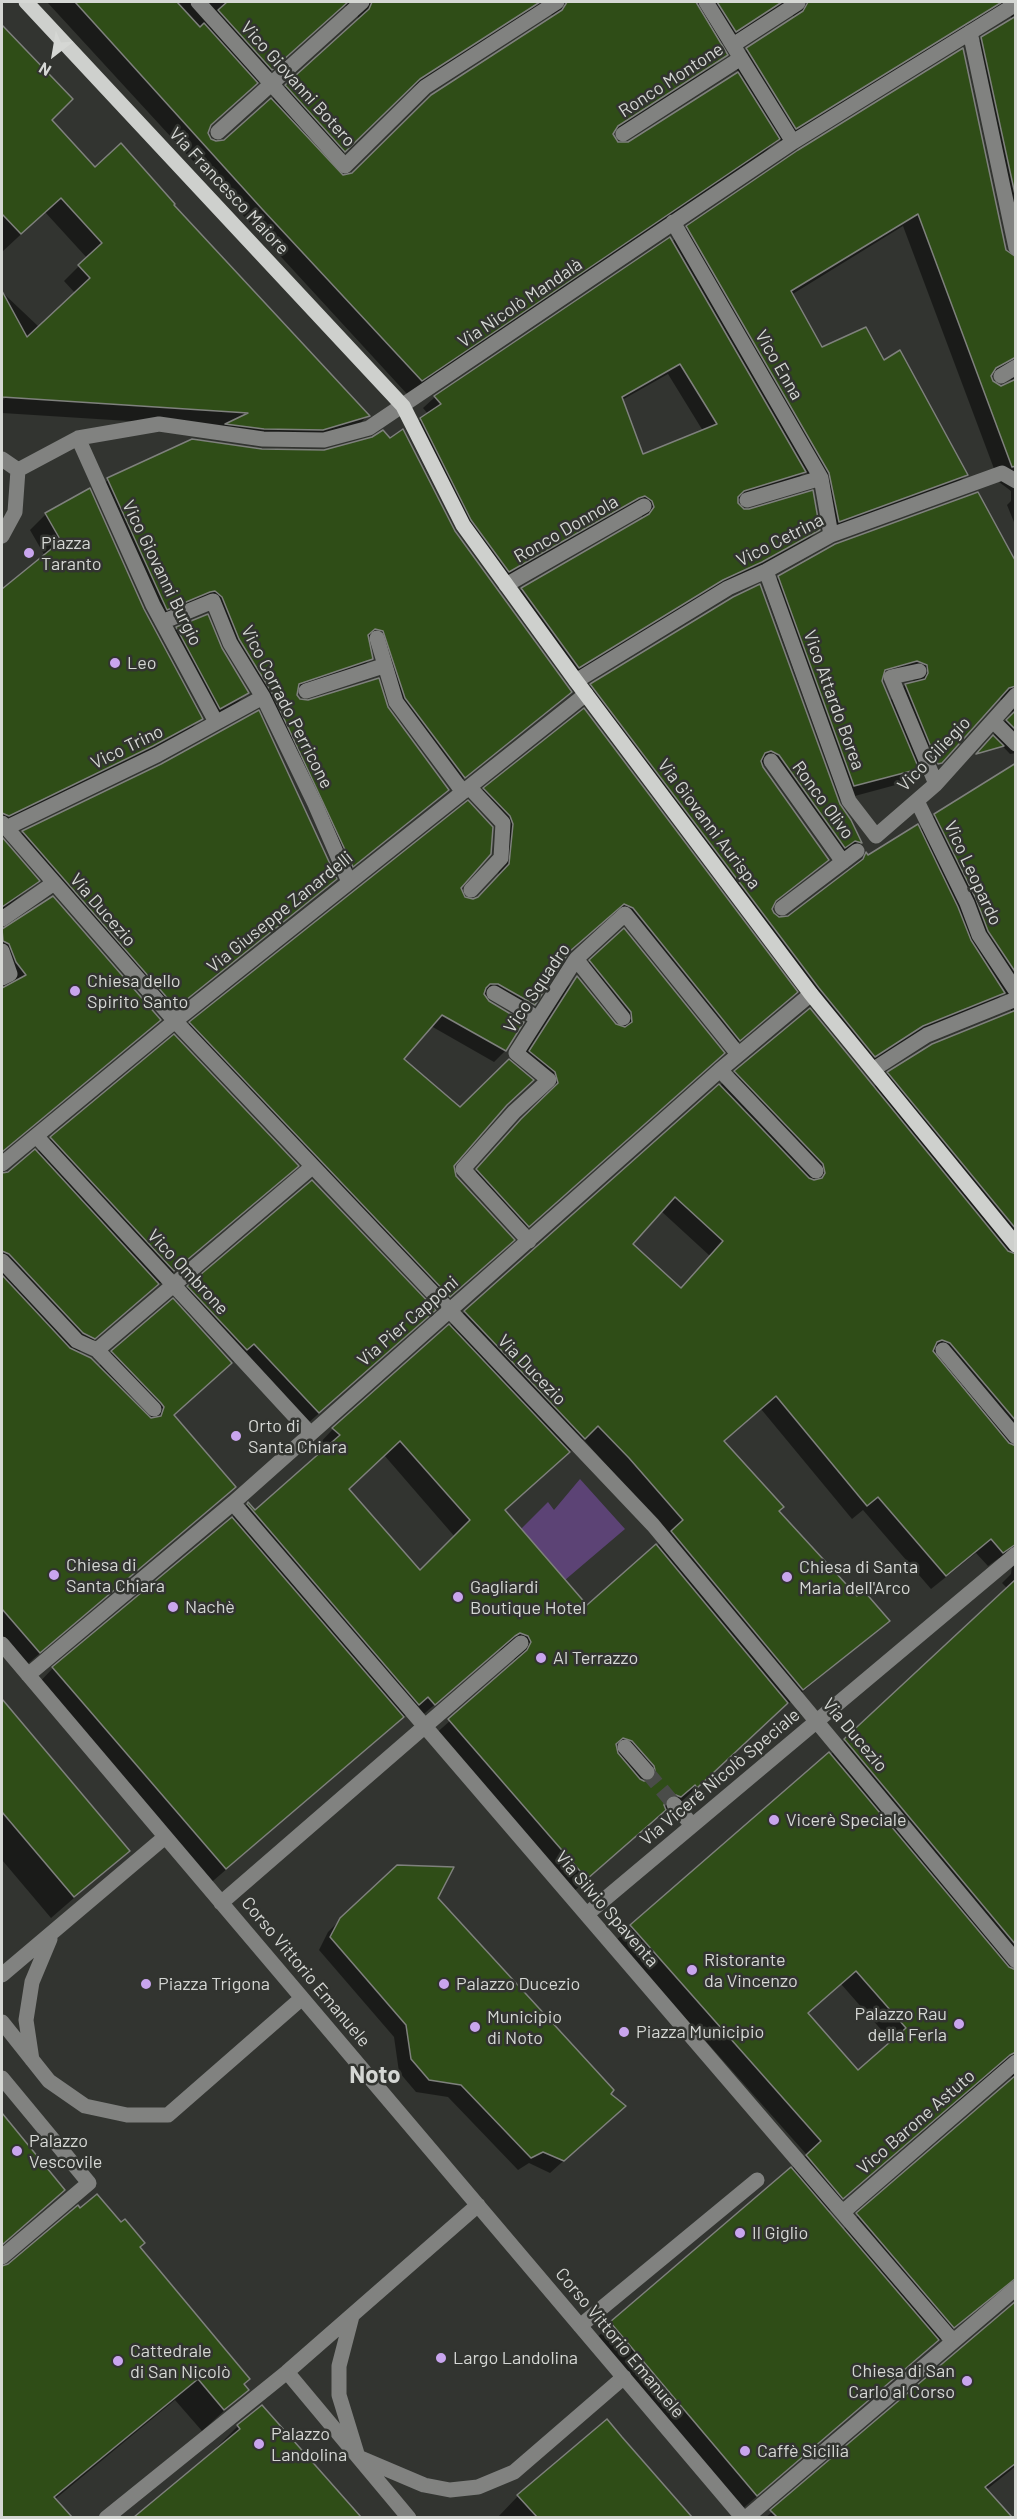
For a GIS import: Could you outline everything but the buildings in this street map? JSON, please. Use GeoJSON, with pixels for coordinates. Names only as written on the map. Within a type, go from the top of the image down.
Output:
{"type":"FeatureCollection","features":[{"type":"Feature","properties":{"kind":"main road","name":"Via Francesco Maiore"},"geometry":{"type":"LineString","coordinates":[[27,2],[403,406]]}},
{"type":"Feature","properties":{"kind":"main road","name":"Via Giovanni Aurispa"},"geometry":{"type":"LineString","coordinates":[[403,406],[463,525],[585,694],[811,994],[1016,1245]]}},
{"type":"Feature","properties":{"kind":"street"},"geometry":{"type":"LineString","coordinates":[[218,132],[362,2]]}},
{"type":"Feature","properties":{"kind":"street","name":"Vico Giovanni Botero"},"geometry":{"type":"LineString","coordinates":[[202,3],[345,166],[425,87],[557,2]]}},
{"type":"Feature","properties":{"kind":"street"},"geometry":{"type":"LineString","coordinates":[[706,2],[793,142]]}},
{"type":"Feature","properties":{"kind":"street"},"geometry":{"type":"LineString","coordinates":[[733,45],[798,3]]}},
{"type":"Feature","properties":{"kind":"street","name":"Via Nicolò Mandalà"},"geometry":{"type":"LineString","coordinates":[[18,470],[78,438],[159,424],[262,439],[324,440],[369,428],[793,142],[1016,4]]}},
{"type":"Feature","properties":{"kind":"street"},"geometry":{"type":"LineString","coordinates":[[970,32],[1016,248]]}},
{"type":"Feature","properties":{"kind":"street","name":"Ronco Montone"},"geometry":{"type":"LineString","coordinates":[[623,134],[741,58]]}},
{"type":"Feature","properties":{"kind":"street","name":"Vico Enna"},"geometry":{"type":"LineString","coordinates":[[673,222],[821,478],[831,536]]}},
{"type":"Feature","properties":{"kind":"street"},"geometry":{"type":"LineString","coordinates":[[1001,376],[1016,367]]}},
{"type":"Feature","properties":{"kind":"street","name":"Vico Giovanni Burgio"},"geometry":{"type":"LineString","coordinates":[[78,438],[162,622],[216,722]]}},
{"type":"Feature","properties":{"kind":"street"},"geometry":{"type":"LineString","coordinates":[[2,459],[18,470],[15,512],[2,536]]}},
{"type":"Feature","properties":{"kind":"street","name":"Vico Cetrina"},"geometry":{"type":"LineString","coordinates":[[576,681],[728,588],[766,571],[831,536],[1002,473],[1016,481]]}},
{"type":"Feature","properties":{"kind":"street"},"geometry":{"type":"LineString","coordinates":[[747,500],[821,478]]}},
{"type":"Feature","properties":{"kind":"street","name":"Ronco Donnola"},"geometry":{"type":"LineString","coordinates":[[506,585],[644,506]]}},
{"type":"Feature","properties":{"kind":"street","name":"Vico Attardo Borea"},"geometry":{"type":"LineString","coordinates":[[766,571],[849,801],[876,836]]}},
{"type":"Feature","properties":{"kind":"street","name":"Vico Corrado Perricone"},"geometry":{"type":"LineString","coordinates":[[162,622],[213,601],[230,643],[263,697],[315,804],[349,882]]}},
{"type":"Feature","properties":{"kind":"street"},"geometry":{"type":"LineString","coordinates":[[376,638],[396,702],[466,789],[503,823],[501,858],[471,890]]}},
{"type":"Feature","properties":{"kind":"street"},"geometry":{"type":"LineString","coordinates":[[306,691],[383,666]]}},
{"type":"Feature","properties":{"kind":"street"},"geometry":{"type":"LineString","coordinates":[[919,671],[891,677],[936,784]]}},
{"type":"Feature","properties":{"kind":"street","name":"Via Giuseppe Zanardelli"},"geometry":{"type":"LineString","coordinates":[[2,1164],[175,1021],[585,694]]}},
{"type":"Feature","properties":{"kind":"street","name":"Vico Ciliegio"},"geometry":{"type":"LineString","coordinates":[[876,836],[936,784],[1016,695]]}},
{"type":"Feature","properties":{"kind":"street","name":"Vico Trino"},"geometry":{"type":"LineString","coordinates":[[4,826],[157,755],[263,697]]}},
{"type":"Feature","properties":{"kind":"street"},"geometry":{"type":"LineString","coordinates":[[993,721],[1016,744]]}},
{"type":"Feature","properties":{"kind":"street","name":"Ronco Olivo"},"geometry":{"type":"LineString","coordinates":[[771,761],[843,862]]}},
{"type":"Feature","properties":{"kind":"street","name":"Vico Leopardo"},"geometry":{"type":"LineString","coordinates":[[917,801],[967,903],[979,935],[1016,991]]}},
{"type":"Feature","properties":{"kind":"street","name":"Via Ducezio"},"geometry":{"type":"LineString","coordinates":[[4,826],[175,1021],[653,1525],[1016,1961]]}},
{"type":"Feature","properties":{"kind":"street"},"geometry":{"type":"LineString","coordinates":[[782,908],[857,851]]}},
{"type":"Feature","properties":{"kind":"street"},"geometry":{"type":"LineString","coordinates":[[2,919],[54,883]]}},
{"type":"Feature","properties":{"kind":"street","name":"Vico Squadro"},"geometry":{"type":"LineString","coordinates":[[530,1241],[463,1168],[514,1112],[549,1080],[516,1053],[576,959],[625,914],[738,1054]]}},
{"type":"Feature","properties":{"kind":"street"},"geometry":{"type":"LineString","coordinates":[[2,951],[10,974],[2,978]]}},
{"type":"Feature","properties":{"kind":"street"},"geometry":{"type":"LineString","coordinates":[[576,959],[623,1018]]}},
{"type":"Feature","properties":{"kind":"street"},"geometry":{"type":"LineString","coordinates":[[494,993],[537,1018]]}},
{"type":"Feature","properties":{"kind":"street","name":"Via Pier Capponi"},"geometry":{"type":"LineString","coordinates":[[28,1675],[233,1503],[738,1054],[811,994]]}},
{"type":"Feature","properties":{"kind":"street"},"geometry":{"type":"LineString","coordinates":[[874,1069],[927,1035],[1016,999]]}},
{"type":"Feature","properties":{"kind":"street"},"geometry":{"type":"LineString","coordinates":[[720,1070],[816,1171]]}},
{"type":"Feature","properties":{"kind":"street","name":"Vico Ombrone"},"geometry":{"type":"LineString","coordinates":[[37,1137],[310,1433]]}},
{"type":"Feature","properties":{"kind":"street"},"geometry":{"type":"LineString","coordinates":[[97,1350],[312,1167]]}},
{"type":"Feature","properties":{"kind":"street"},"geometry":{"type":"LineString","coordinates":[[2,1261],[77,1341],[97,1350],[154,1409]]}},
{"type":"Feature","properties":{"kind":"street"},"geometry":{"type":"LineString","coordinates":[[943,1350],[1016,1437]]}},
{"type":"Feature","properties":{"kind":"street","name":"Via Silvio Spaventa"},"geometry":{"type":"LineString","coordinates":[[233,1503],[952,2340]]}},
{"type":"Feature","properties":{"kind":"street","name":"Via Viceré Nicolò Speciale"},"geometry":{"type":"LineString","coordinates":[[587,1914],[1016,1554]]}},
{"type":"Feature","properties":{"kind":"street"},"geometry":{"type":"LineString","coordinates":[[221,1902],[426,1727],[520,1643]]}},
{"type":"Feature","properties":{"kind":"street","name":"Corso Vittorio Emanuele"},"geometry":{"type":"LineString","coordinates":[[2,1644],[744,2517]]}},
{"type":"Feature","properties":{"kind":"street"},"geometry":{"type":"LineString","coordinates":[[625,1747],[647,1772]]}},
{"type":"Feature","properties":{"kind":"street"},"geometry":{"type":"LineString","coordinates":[[674,1804],[692,1825]]}},
{"type":"Feature","properties":{"kind":"street"},"geometry":{"type":"LineString","coordinates":[[2,1975],[165,1837]]}},
{"type":"Feature","properties":{"kind":"street"},"geometry":{"type":"LineString","coordinates":[[32,2060],[26,2020],[32,1982],[42,1953],[57,1928]]}},
{"type":"Feature","properties":{"kind":"street"},"geometry":{"type":"LineString","coordinates":[[2,2022],[49,2081],[85,2106],[128,2115],[168,2115],[302,1998]]}},
{"type":"Feature","properties":{"kind":"street","name":"Vico Barone Astuto"},"geometry":{"type":"LineString","coordinates":[[843,2212],[1016,2062]]}},
{"type":"Feature","properties":{"kind":"street"},"geometry":{"type":"LineString","coordinates":[[2,2078],[89,2182],[2,2257]]}},
{"type":"Feature","properties":{"kind":"street"},"geometry":{"type":"LineString","coordinates":[[580,2326],[757,2180]]}},
{"type":"Feature","properties":{"kind":"street"},"geometry":{"type":"LineString","coordinates":[[106,2517],[287,2372],[478,2205]]}},
{"type":"Feature","properties":{"kind":"street"},"geometry":{"type":"LineString","coordinates":[[744,2517],[1016,2288]]}},
{"type":"Feature","properties":{"kind":"street"},"geometry":{"type":"LineString","coordinates":[[352,2316],[339,2366],[339,2395],[358,2457],[424,2485],[450,2490],[478,2487],[514,2472],[624,2377]]}},
{"type":"Feature","properties":{"kind":"street"},"geometry":{"type":"LineString","coordinates":[[287,2372],[409,2517]]}},
{"type":"Feature","properties":{"kind":"shaded area"},"geometry":{"type":"Polygon","coordinates":[[[580,1479],[625,1529],[565,1580],[521,1529],[548,1502],[554,1510],[580,1479]]]}},
{"type":"Feature","properties":{"kind":"tunnel"},"geometry":{"type":"LineString","coordinates":[[647,1772],[674,1804]]}},
{"type":"Feature","properties":{"kind":"place","name":"Piazza Taranto"},"geometry":{"type":"Point","coordinates":[29,553]}},
{"type":"Feature","properties":{"kind":"place","name":"Leo"},"geometry":{"type":"Point","coordinates":[115,663]}},
{"type":"Feature","properties":{"kind":"place","name":"Chiesa dello Spirito Santo"},"geometry":{"type":"Point","coordinates":[75,991]}},
{"type":"Feature","properties":{"kind":"place","name":"Orto di Santa Chiara"},"geometry":{"type":"Point","coordinates":[236,1436]}},
{"type":"Feature","properties":{"kind":"place","name":"Chiesa di Santa Chiara"},"geometry":{"type":"Point","coordinates":[54,1575]}},
{"type":"Feature","properties":{"kind":"place","name":"Chiesa di Santa Maria dell'Arco"},"geometry":{"type":"Point","coordinates":[787,1577]}},
{"type":"Feature","properties":{"kind":"place","name":"Gagliardi Boutique Hotel"},"geometry":{"type":"Point","coordinates":[458,1597]}},
{"type":"Feature","properties":{"kind":"place","name":"Nachè"},"geometry":{"type":"Point","coordinates":[173,1607]}},
{"type":"Feature","properties":{"kind":"place","name":"Al Terrazzo"},"geometry":{"type":"Point","coordinates":[541,1658]}},
{"type":"Feature","properties":{"kind":"place","name":"Vicerè Speciale"},"geometry":{"type":"Point","coordinates":[774,1820]}},
{"type":"Feature","properties":{"kind":"place","name":"Ristorante da Vincenzo"},"geometry":{"type":"Point","coordinates":[692,1970]}},
{"type":"Feature","properties":{"kind":"place","name":"Piazza Trigona"},"geometry":{"type":"Point","coordinates":[146,1984]}},
{"type":"Feature","properties":{"kind":"place","name":"Palazzo Ducezio"},"geometry":{"type":"Point","coordinates":[444,1984]}},
{"type":"Feature","properties":{"kind":"place","name":"Palazzo Rau della Ferla"},"geometry":{"type":"Point","coordinates":[959,2024]}},
{"type":"Feature","properties":{"kind":"place","name":"Municipio di Noto"},"geometry":{"type":"Point","coordinates":[475,2027]}},
{"type":"Feature","properties":{"kind":"place","name":"Piazza Municipio"},"geometry":{"type":"Point","coordinates":[624,2032]}},
{"type":"Feature","properties":{"kind":"place","name":"Palazzo Vescovile"},"geometry":{"type":"Point","coordinates":[17,2151]}},
{"type":"Feature","properties":{"kind":"place","name":"Il Giglio"},"geometry":{"type":"Point","coordinates":[740,2233]}},
{"type":"Feature","properties":{"kind":"place","name":"Largo Landolina"},"geometry":{"type":"Point","coordinates":[441,2358]}},
{"type":"Feature","properties":{"kind":"place","name":"Cattedrale di San Nicolò"},"geometry":{"type":"Point","coordinates":[118,2361]}},
{"type":"Feature","properties":{"kind":"place","name":"Chiesa di San Carlo al Corso"},"geometry":{"type":"Point","coordinates":[967,2381]}},
{"type":"Feature","properties":{"kind":"place","name":"Palazzo Landolina"},"geometry":{"type":"Point","coordinates":[259,2444]}},
{"type":"Feature","properties":{"kind":"place","name":"Caffè Sicilia"},"geometry":{"type":"Point","coordinates":[745,2451]}},
{"type":"Feature","properties":{"kind":"district","name":"Noto"},"geometry":{"type":"Point","coordinates":[375,2075]}}]}
